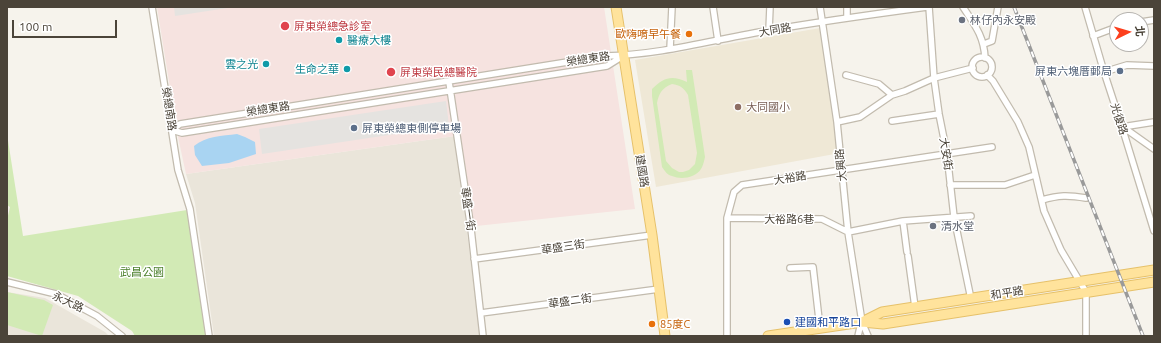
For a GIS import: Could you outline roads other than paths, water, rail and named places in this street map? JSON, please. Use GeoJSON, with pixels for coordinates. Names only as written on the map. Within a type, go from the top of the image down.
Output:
{"type":"FeatureCollection","features":[{"type":"Feature","properties":{"kind":"main road","name":"建國路"},"geometry":{"type":"LineString","coordinates":[[616,7],[652,235],[665,336]]}},
{"type":"Feature","properties":{"kind":"main road","name":"和平路"},"geometry":{"type":"LineString","coordinates":[[862,322],[882,312],[1154,270]]}},
{"type":"Feature","properties":{"kind":"main road","name":"和平路"},"geometry":{"type":"LineString","coordinates":[[768,336],[862,322],[883,324],[1154,282]]}},
{"type":"Feature","properties":{"kind":"street","name":"榮總南路"},"geometry":{"type":"LineString","coordinates":[[152,7],[178,170],[190,209],[209,336]]}},
{"type":"Feature","properties":{"kind":"street"},"geometry":{"type":"LineString","coordinates":[[670,49],[672,7]]}},
{"type":"Feature","properties":{"kind":"street"},"geometry":{"type":"LineString","coordinates":[[714,7],[718,41]]}},
{"type":"Feature","properties":{"kind":"street"},"geometry":{"type":"LineString","coordinates":[[769,30],[770,7]]}},
{"type":"Feature","properties":{"kind":"street","name":"大興路"},"geometry":{"type":"LineString","coordinates":[[820,7],[837,122],[848,232],[862,322]]}},
{"type":"Feature","properties":{"kind":"street"},"geometry":{"type":"LineString","coordinates":[[847,18],[848,7]]}},
{"type":"Feature","properties":{"kind":"street","name":"大同路"},"geometry":{"type":"LineString","coordinates":[[624,55],[718,41],[769,30],[928,7]]}},
{"type":"Feature","properties":{"kind":"street","name":"大安街"},"geometry":{"type":"LineString","coordinates":[[928,7],[938,114],[947,154],[954,217],[971,299]]}},
{"type":"Feature","properties":{"kind":"street"},"geometry":{"type":"LineString","coordinates":[[963,7],[984,44],[985,58]]}},
{"type":"Feature","properties":{"kind":"street"},"geometry":{"type":"LineString","coordinates":[[984,44],[992,41],[998,7]]}},
{"type":"Feature","properties":{"kind":"street","name":"光復路"},"geometry":{"type":"LineString","coordinates":[[1085,7],[1154,230]]}},
{"type":"Feature","properties":{"kind":"street"},"geometry":{"type":"LineString","coordinates":[[1093,36],[1109,30]]}},
{"type":"Feature","properties":{"kind":"street","name":"榮總東路"},"geometry":{"type":"LineString","coordinates":[[172,130],[180,124],[288,106],[449,82],[605,56],[624,55]]}},
{"type":"Feature","properties":{"kind":"street","name":"榮總東路"},"geometry":{"type":"LineString","coordinates":[[172,130],[182,133],[607,66],[624,55]]}},
{"type":"Feature","properties":{"kind":"street"},"geometry":{"type":"LineString","coordinates":[[979,58],[985,58],[990,61],[992,67],[989,73],[984,76],[978,75],[973,71],[973,68],[976,59],[979,58]]}},
{"type":"Feature","properties":{"kind":"street"},"geometry":{"type":"LineString","coordinates":[[1104,72],[1127,65],[1154,66]]}},
{"type":"Feature","properties":{"kind":"street"},"geometry":{"type":"LineString","coordinates":[[837,122],[860,117],[892,95],[934,78],[973,68]]}},
{"type":"Feature","properties":{"kind":"street"},"geometry":{"type":"LineString","coordinates":[[516,71],[517,80]]}},
{"type":"Feature","properties":{"kind":"street"},"geometry":{"type":"LineString","coordinates":[[846,75],[879,84],[892,95]]}},
{"type":"Feature","properties":{"kind":"street"},"geometry":{"type":"LineString","coordinates":[[987,75],[993,81],[1018,122],[1029,147],[1044,211],[1060,250],[1086,292],[1086,336]]}},
{"type":"Feature","properties":{"kind":"street","name":"華盛一街"},"geometry":{"type":"LineString","coordinates":[[449,82],[474,259],[483,336]]}},
{"type":"Feature","properties":{"kind":"street"},"geometry":{"type":"LineString","coordinates":[[399,89],[400,99]]}},
{"type":"Feature","properties":{"kind":"street"},"geometry":{"type":"LineString","coordinates":[[892,121],[938,114]]}},
{"type":"Feature","properties":{"kind":"street"},"geometry":{"type":"LineString","coordinates":[[237,115],[239,124]]}},
{"type":"Feature","properties":{"kind":"street"},"geometry":{"type":"LineString","coordinates":[[1122,127],[1154,122]]}},
{"type":"Feature","properties":{"kind":"street"},"geometry":{"type":"LineString","coordinates":[[1122,127],[1154,149]]}},
{"type":"Feature","properties":{"kind":"street","name":"大裕路"},"geometry":{"type":"LineString","coordinates":[[727,336],[727,218],[734,192],[742,185],[992,147]]}},
{"type":"Feature","properties":{"kind":"street"},"geometry":{"type":"LineString","coordinates":[[950,186],[1005,185],[1035,175]]}},
{"type":"Feature","properties":{"kind":"street"},"geometry":{"type":"LineString","coordinates":[[1042,200],[1068,195],[1086,198]]}},
{"type":"Feature","properties":{"kind":"street"},"geometry":{"type":"LineString","coordinates":[[848,232],[903,221],[971,216]]}},
{"type":"Feature","properties":{"kind":"street","name":"大裕路6巷"},"geometry":{"type":"LineString","coordinates":[[727,218],[767,220],[822,219],[848,232]]}},
{"type":"Feature","properties":{"kind":"street"},"geometry":{"type":"LineString","coordinates":[[903,221],[915,307]]}},
{"type":"Feature","properties":{"kind":"street","name":"華盛三街"},"geometry":{"type":"LineString","coordinates":[[474,259],[652,235]]}},
{"type":"Feature","properties":{"kind":"street"},"geometry":{"type":"LineString","coordinates":[[790,268],[813,267],[820,328]]}},
{"type":"Feature","properties":{"kind":"street","name":"永大路"},"geometry":{"type":"LineString","coordinates":[[7,282],[56,294],[97,316],[122,336]]}},
{"type":"Feature","properties":{"kind":"street","name":"華盛二街"},"geometry":{"type":"LineString","coordinates":[[481,313],[659,289]]}},
{"type":"Feature","properties":{"kind":"street"},"geometry":{"type":"LineString","coordinates":[[858,336],[862,322]]}},
{"type":"Feature","properties":{"kind":"street"},"geometry":{"type":"LineString","coordinates":[[862,322],[868,336]]}},
{"type":"Feature","properties":{"kind":"water"},"geometry":{"type":"Polygon","coordinates":[[[237,134],[255,142],[256,154],[229,163],[202,166],[195,155],[194,146],[209,138],[237,134]]]}},
{"type":"Feature","properties":{"kind":"railway"},"geometry":{"type":"LineString","coordinates":[[1014,7],[1143,336]]}},
{"type":"Feature","properties":{"kind":"place","name":"林仔內永安殿"},"geometry":{"type":"Point","coordinates":[962,20]}},
{"type":"Feature","properties":{"kind":"place","name":"屏東榮總急診室"},"geometry":{"type":"Point","coordinates":[285,26]}},
{"type":"Feature","properties":{"kind":"place","name":"歐嗨唷早午餐"},"geometry":{"type":"Point","coordinates":[689,34]}},
{"type":"Feature","properties":{"kind":"place","name":"醫療大樓"},"geometry":{"type":"Point","coordinates":[339,40]}},
{"type":"Feature","properties":{"kind":"place","name":"雲之光"},"geometry":{"type":"Point","coordinates":[266,64]}},
{"type":"Feature","properties":{"kind":"place","name":"生命之華"},"geometry":{"type":"Point","coordinates":[347,69]}},
{"type":"Feature","properties":{"kind":"place","name":"屏東六塊厝郵局"},"geometry":{"type":"Point","coordinates":[1120,71]}},
{"type":"Feature","properties":{"kind":"place","name":"屏東榮民總醫院"},"geometry":{"type":"Point","coordinates":[391,72]}},
{"type":"Feature","properties":{"kind":"place","name":"大同國小"},"geometry":{"type":"Point","coordinates":[738,107]}},
{"type":"Feature","properties":{"kind":"place","name":"屏東榮總東側停車場"},"geometry":{"type":"Point","coordinates":[354,128]}},
{"type":"Feature","properties":{"kind":"place","name":"清水堂"},"geometry":{"type":"Point","coordinates":[933,226]}},
{"type":"Feature","properties":{"kind":"place","name":"建國和平路口"},"geometry":{"type":"Point","coordinates":[787,322]}},
{"type":"Feature","properties":{"kind":"place","name":"85度C"},"geometry":{"type":"Point","coordinates":[652,324]}},
{"type":"Feature","properties":{"kind":"park label","name":"武昌公園"},"geometry":{"type":"Point","coordinates":[142,272]}}]}
